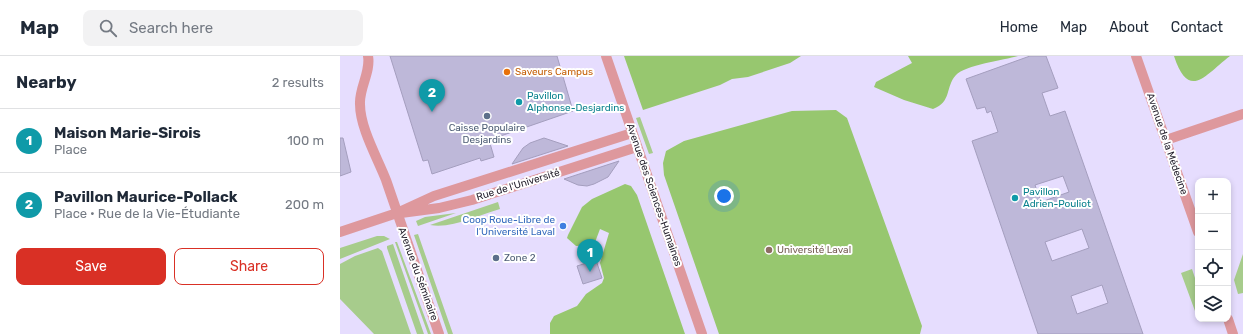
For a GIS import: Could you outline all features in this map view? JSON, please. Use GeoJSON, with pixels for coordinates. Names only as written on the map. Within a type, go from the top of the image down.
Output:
{"type":"FeatureCollection","features":[{"type":"Feature","properties":{"kind":"street","name":"Avenue du Séminaire"},"geometry":{"type":"LineString","coordinates":[[368,56],[368,69],[360,98],[360,111],[440,334]]}},
{"type":"Feature","properties":{"kind":"street","name":"Avenue des Sciences-Humaines"},"geometry":{"type":"LineString","coordinates":[[606,56],[702,334]]}},
{"type":"Feature","properties":{"kind":"street","name":"Avenue de la Médecine"},"geometry":{"type":"LineString","coordinates":[[1136,56],[1195,223]]}},
{"type":"Feature","properties":{"kind":"street"},"geometry":{"type":"LineString","coordinates":[[1166,140],[1243,114]]}},
{"type":"Feature","properties":{"kind":"street","name":"Rue de l'Université"},"geometry":{"type":"LineString","coordinates":[[340,232],[397,213],[420,201],[447,191],[632,133]]}},
{"type":"Feature","properties":{"kind":"street","name":"Rue de l'Université"},"geometry":{"type":"LineString","coordinates":[[397,213],[439,208],[472,200],[637,147]]}},
{"type":"Feature","properties":{"kind":"street"},"geometry":{"type":"LineString","coordinates":[[1229,322],[1233,334]]}},
{"type":"Feature","properties":{"kind":"shaded area","name":"Université Laval"},"geometry":{"type":"Polygon","coordinates":[[[340,56],[1243,56],[1243,334],[340,334],[340,56]]]}},
{"type":"Feature","properties":{"kind":"green space"},"geometry":{"type":"Polygon","coordinates":[[[624,56],[801,56],[790,63],[748,77],[732,79],[720,85],[643,110],[624,56]]]}},
{"type":"Feature","properties":{"kind":"green space"},"geometry":{"type":"Polygon","coordinates":[[[908,56],[1018,56],[961,71],[956,75],[950,84],[946,98],[939,106],[933,109],[904,100],[874,87],[876,82],[912,63],[908,56]]]}},
{"type":"Feature","properties":{"kind":"green space"},"geometry":{"type":"Polygon","coordinates":[[[1174,56],[1230,56],[1206,76],[1199,80],[1192,81],[1186,78],[1180,70],[1174,56]]]}},
{"type":"Feature","properties":{"kind":"green space"},"geometry":{"type":"Polygon","coordinates":[[[836,110],[847,118],[922,326],[920,334],[719,334],[664,175],[663,163],[666,151],[684,141],[792,111],[836,110]]]}},
{"type":"Feature","properties":{"kind":"green space"},"geometry":{"type":"Polygon","coordinates":[[[640,117],[653,153],[649,154],[636,118],[640,117]]]}},
{"type":"Feature","properties":{"kind":"green space"},"geometry":{"type":"Polygon","coordinates":[[[625,184],[631,186],[637,195],[685,334],[550,334],[550,323],[554,316],[577,306],[586,294],[602,283],[604,278],[600,263],[609,233],[600,229],[594,245],[576,246],[567,238],[582,207],[592,199],[625,184]]]}},
{"type":"Feature","properties":{"kind":"green space"},"geometry":{"type":"Polygon","coordinates":[[[498,202],[500,209],[474,218],[447,225],[430,225],[498,202]]]}},
{"type":"Feature","properties":{"kind":"green space"},"geometry":{"type":"Polygon","coordinates":[[[456,213],[418,226],[416,221],[425,217],[456,213]]]}},
{"type":"Feature","properties":{"kind":"green space"},"geometry":{"type":"Polygon","coordinates":[[[418,234],[453,334],[448,334],[414,235],[418,234]]]}},
{"type":"Feature","properties":{"kind":"green space"},"geometry":{"type":"Polygon","coordinates":[[[377,236],[384,236],[390,239],[340,259],[340,248],[377,236]]]}},
{"type":"Feature","properties":{"kind":"green space"},"geometry":{"type":"Polygon","coordinates":[[[395,242],[397,242],[431,334],[428,334],[395,242]]]}},
{"type":"Feature","properties":{"kind":"green space"},"geometry":{"type":"Polygon","coordinates":[[[393,244],[424,334],[417,334],[387,248],[387,246],[393,244]]]}},
{"type":"Feature","properties":{"kind":"green space"},"geometry":{"type":"Polygon","coordinates":[[[378,248],[382,251],[411,334],[374,334],[340,299],[340,264],[355,256],[378,248]]]}},
{"type":"Feature","properties":{"kind":"green space"},"geometry":{"type":"Polygon","coordinates":[[[1243,254],[1243,293],[1238,294],[1234,280],[1243,254]]]}},
{"type":"Feature","properties":{"kind":"green space"},"geometry":{"type":"Polygon","coordinates":[[[1192,269],[1195,278],[1195,311],[1181,273],[1192,269]]]}},
{"type":"Feature","properties":{"kind":"building"},"geometry":{"type":"Polygon","coordinates":[[[390,56],[557,56],[573,111],[489,140],[494,157],[481,161],[480,158],[432,174],[428,160],[423,161],[390,56]]]}},
{"type":"Feature","properties":{"kind":"building","name":"Pavillon Adrien-Pouliot"},"geometry":{"type":"Polygon","coordinates":[[[1030,56],[1046,56],[1058,88],[1042,93],[1050,116],[1065,111],[1143,334],[1038,334],[972,141],[998,132],[991,111],[987,113],[985,107],[977,109],[966,79],[1030,56]],[[1063,176],[1035,185],[1041,202],[1069,192],[1063,176]],[[1082,229],[1045,242],[1052,261],[1089,248],[1082,229]],[[1102,285],[1071,296],[1077,314],[1108,303],[1102,285]]]}},
{"type":"Feature","properties":{"kind":"building"},"geometry":{"type":"Polygon","coordinates":[[[340,138],[343,138],[351,172],[340,176],[340,138]]]}},
{"type":"Feature","properties":{"kind":"building"},"geometry":{"type":"Polygon","coordinates":[[[544,138],[568,146],[512,164],[523,148],[530,143],[544,138]]]}},
{"type":"Feature","properties":{"kind":"building"},"geometry":{"type":"Polygon","coordinates":[[[619,161],[608,177],[594,184],[587,186],[578,185],[564,179],[619,161]]]}},
{"type":"Feature","properties":{"kind":"building"},"geometry":{"type":"Polygon","coordinates":[[[596,260],[602,278],[583,284],[577,266],[596,260]]]}},
{"type":"Feature","properties":{"kind":"place","name":"Saveurs Campus"},"geometry":{"type":"Point","coordinates":[507,72]}},
{"type":"Feature","properties":{"kind":"place","name":"Pavillon Alphonse-Desjardins"},"geometry":{"type":"Point","coordinates":[519,102]}},
{"type":"Feature","properties":{"kind":"place","name":"Pavillon Maurice-Pollack"},"geometry":{"type":"Point","coordinates":[432,112]}},
{"type":"Feature","properties":{"kind":"place","name":"Caisse Populaire Desjardins"},"geometry":{"type":"Point","coordinates":[487,116]}},
{"type":"Feature","properties":{"kind":"place","name":"Pavillon Adrien-Pouliot"},"geometry":{"type":"Point","coordinates":[1015,198]}},
{"type":"Feature","properties":{"kind":"place","name":"Coop Roue-Libre de l’Université Laval"},"geometry":{"type":"Point","coordinates":[563,226]}},
{"type":"Feature","properties":{"kind":"place","name":"Université Laval"},"geometry":{"type":"Point","coordinates":[769,250]}},
{"type":"Feature","properties":{"kind":"place","name":"Zone 2"},"geometry":{"type":"Point","coordinates":[496,258]}},
{"type":"Feature","properties":{"kind":"place","name":"Maison Marie-Sirois"},"geometry":{"type":"Point","coordinates":[590,272]}}]}
